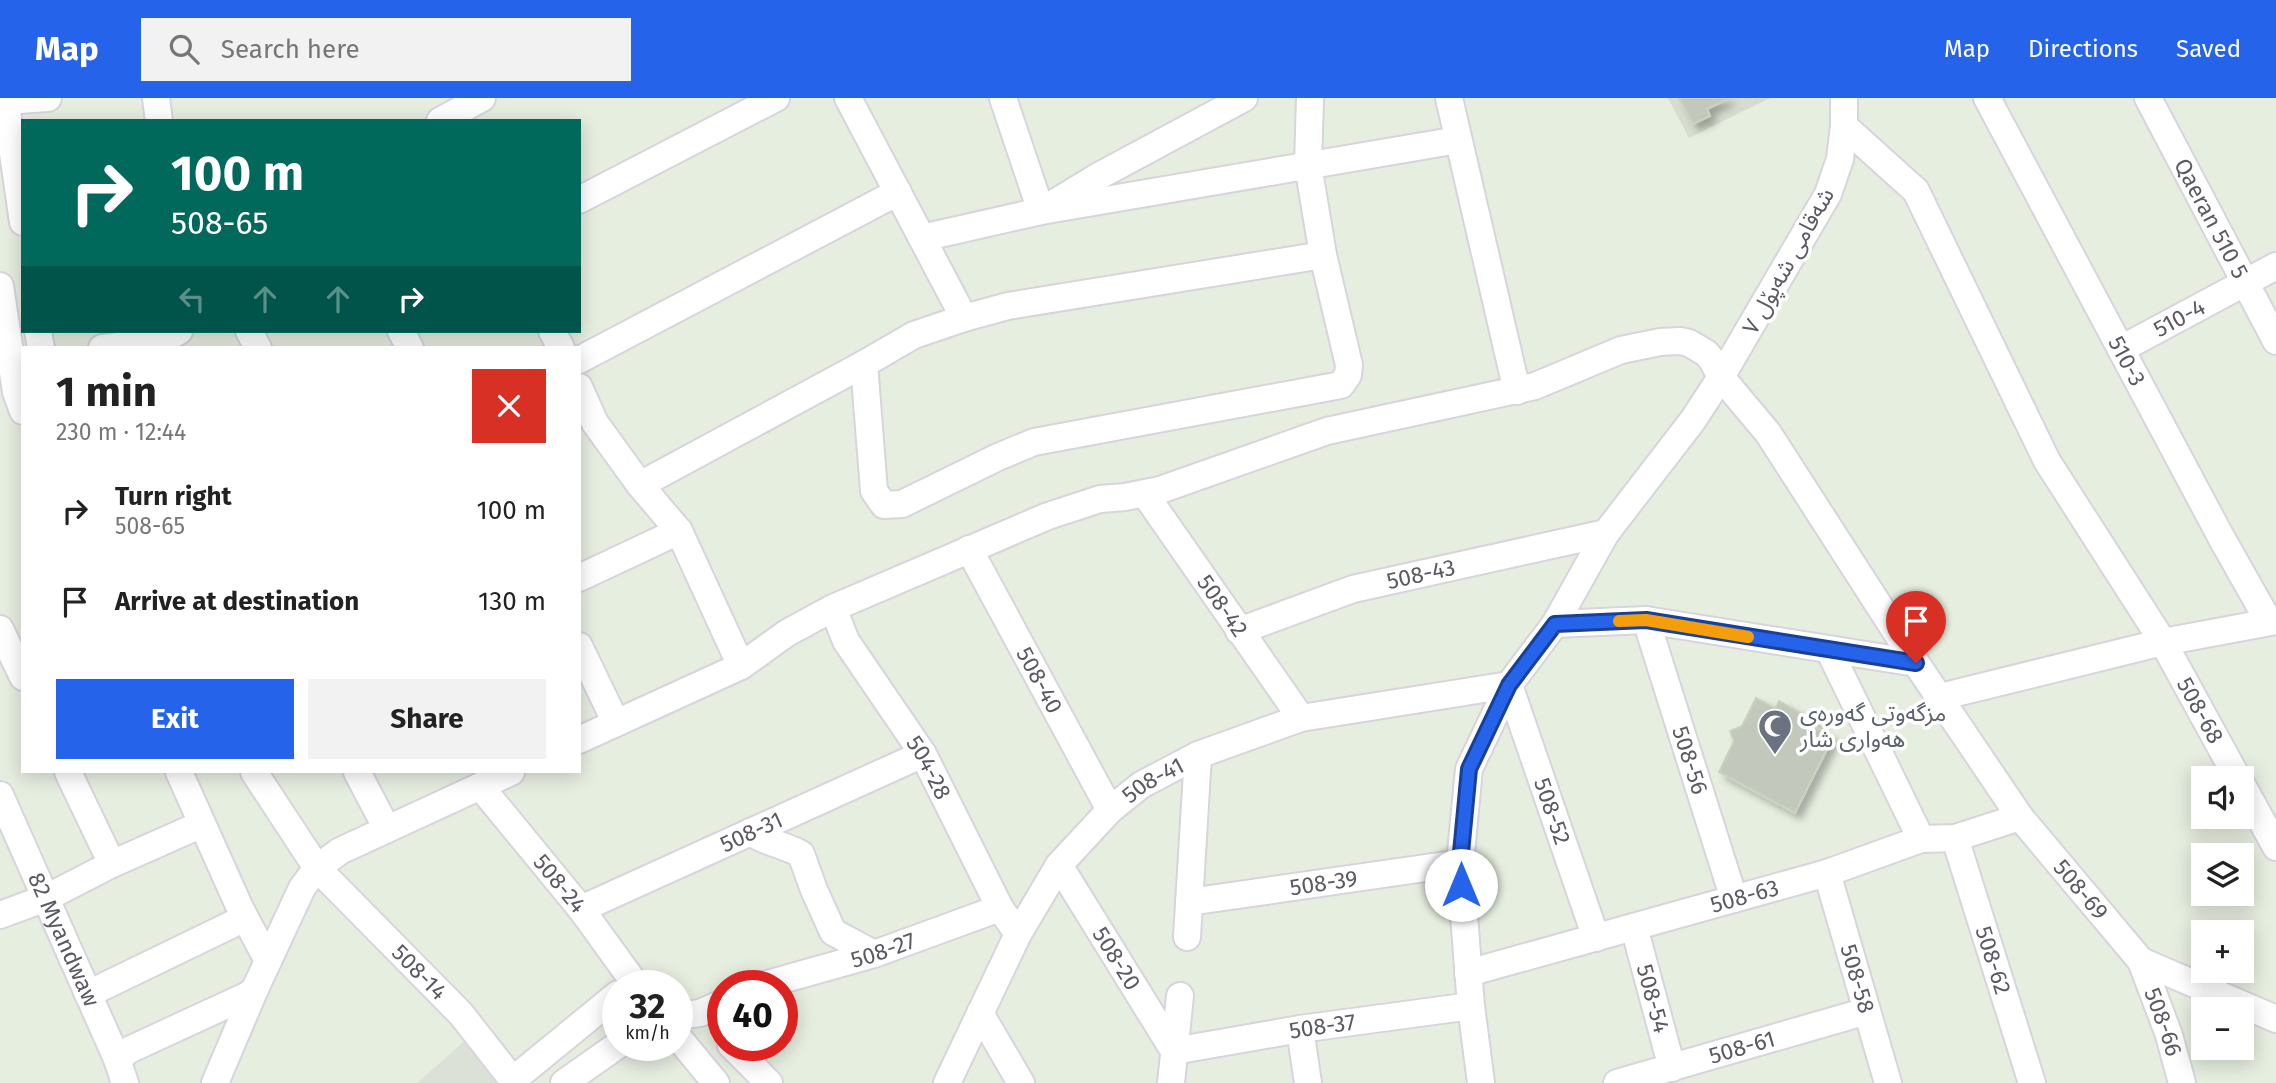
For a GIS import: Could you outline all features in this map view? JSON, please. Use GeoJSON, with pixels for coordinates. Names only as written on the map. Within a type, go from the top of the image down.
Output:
{"type":"FeatureCollection","features":[{"type":"Feature","properties":{"kind":"street"},"geometry":{"type":"LineString","coordinates":[[21,208],[5,99],[48,98]]}},
{"type":"Feature","properties":{"kind":"street"},"geometry":{"type":"LineString","coordinates":[[156,98],[159,119]]}},
{"type":"Feature","properties":{"kind":"street"},"geometry":{"type":"LineString","coordinates":[[434,98],[438,119]]}},
{"type":"Feature","properties":{"kind":"street"},"geometry":{"type":"LineString","coordinates":[[442,119],[482,98]]}},
{"type":"Feature","properties":{"kind":"street"},"geometry":{"type":"LineString","coordinates":[[581,199],[776,98]]}},
{"type":"Feature","properties":{"kind":"street"},"geometry":{"type":"LineString","coordinates":[[848,98],[964,318]]}},
{"type":"Feature","properties":{"kind":"street"},"geometry":{"type":"LineString","coordinates":[[1003,98],[1041,211]]}},
{"type":"Feature","properties":{"kind":"street"},"geometry":{"type":"LineString","coordinates":[[1041,211],[1097,177],[1244,98]]}},
{"type":"Feature","properties":{"kind":"street"},"geometry":{"type":"LineString","coordinates":[[864,365],[874,491],[884,505],[902,504],[1034,442],[1340,385],[1348,375],[1349,365],[1323,255],[1308,165],[1310,98]]}},
{"type":"Feature","properties":{"kind":"street"},"geometry":{"type":"LineString","coordinates":[[1449,98],[1517,391]]}},
{"type":"Feature","properties":{"kind":"street","name":"شەقامی شەپۆل ٧"},"geometry":{"type":"LineString","coordinates":[[1481,1083],[1471,1006],[1460,863],[1469,769],[1509,685],[1555,624],[1606,533],[1693,420],[1721,377],[1828,194],[1840,159],[1844,98]]}},
{"type":"Feature","properties":{"kind":"street","name":"510-3"},"geometry":{"type":"LineString","coordinates":[[1987,98],[2121,349],[2273,622]]}},
{"type":"Feature","properties":{"kind":"street","name":"Qaeran 510 5"},"geometry":{"type":"LineString","coordinates":[[2148,98],[2276,341]]}},
{"type":"Feature","properties":{"kind":"street","name":"508-68"},"geometry":{"type":"LineString","coordinates":[[1844,126],[1916,191],[2046,461],[2163,642],[2231,766]]}},
{"type":"Feature","properties":{"kind":"street"},"geometry":{"type":"LineString","coordinates":[[922,238],[1041,211],[1458,140]]}},
{"type":"Feature","properties":{"kind":"street"},"geometry":{"type":"LineString","coordinates":[[581,359],[898,192]]}},
{"type":"Feature","properties":{"kind":"street"},"geometry":{"type":"LineString","coordinates":[[640,485],[864,365],[914,335],[964,318],[1009,306],[1323,255]]}},
{"type":"Feature","properties":{"kind":"street","name":"510-4"},"geometry":{"type":"LineString","coordinates":[[2121,349],[2276,265]]}},
{"type":"Feature","properties":{"kind":"street"},"geometry":{"type":"LineString","coordinates":[[0,286],[4,338],[21,406]]}},
{"type":"Feature","properties":{"kind":"street"},"geometry":{"type":"LineString","coordinates":[[141,346],[176,333]]}},
{"type":"Feature","properties":{"kind":"street","name":"508-69"},"geometry":{"type":"LineString","coordinates":[[581,739],[741,666],[787,633],[832,608],[1048,516],[1088,502],[1145,494],[1327,431],[1517,391],[1552,380],[1621,349],[1680,341],[1698,347],[1712,360],[1721,377],[1768,433],[1916,663],[2020,817],[2141,961],[2276,1019]]}},
{"type":"Feature","properties":{"kind":"street"},"geometry":{"type":"LineString","coordinates":[[581,397],[587,427],[679,531],[741,666]]}},
{"type":"Feature","properties":{"kind":"street","name":"508-42"},"geometry":{"type":"LineString","coordinates":[[1145,494],[1301,718]]}},
{"type":"Feature","properties":{"kind":"street"},"geometry":{"type":"LineString","coordinates":[[581,577],[679,531]]}},
{"type":"Feature","properties":{"kind":"street","name":"508-43"},"geometry":{"type":"LineString","coordinates":[[1239,631],[1353,589],[1606,533]]}},
{"type":"Feature","properties":{"kind":"street","name":"508-40"},"geometry":{"type":"LineString","coordinates":[[969,549],[1110,810]]}},
{"type":"Feature","properties":{"kind":"street","name":"504-28"},"geometry":{"type":"LineString","coordinates":[[832,608],[846,641],[923,754],[1000,908],[1018,934]]}},
{"type":"Feature","properties":{"kind":"street"},"geometry":{"type":"LineString","coordinates":[[1555,624],[1646,620],[1916,663]]}},
{"type":"Feature","properties":{"kind":"street","name":"508-56"},"geometry":{"type":"LineString","coordinates":[[1646,620],[1734,899]]}},
{"type":"Feature","properties":{"kind":"street"},"geometry":{"type":"LineString","coordinates":[[1940,697],[2163,642],[2273,622]]}},
{"type":"Feature","properties":{"kind":"street"},"geometry":{"type":"LineString","coordinates":[[0,629],[21,673]]}},
{"type":"Feature","properties":{"kind":"street"},"geometry":{"type":"LineString","coordinates":[[581,650],[616,723]]}},
{"type":"Feature","properties":{"kind":"street"},"geometry":{"type":"LineString","coordinates":[[1829,650],[1921,839]]}},
{"type":"Feature","properties":{"kind":"street","name":"508-41"},"geometry":{"type":"LineString","coordinates":[[947,1083],[1018,934],[1059,864],[1110,810],[1141,785],[1198,755],[1301,718],[1509,685]]}},
{"type":"Feature","properties":{"kind":"street","name":"508-52"},"geometry":{"type":"LineString","coordinates":[[1509,685],[1596,937]]}},
{"type":"Feature","properties":{"kind":"street","name":"508-31"},"geometry":{"type":"LineString","coordinates":[[581,909],[923,754]]}},
{"type":"Feature","properties":{"kind":"street"},"geometry":{"type":"LineString","coordinates":[[1187,937],[1198,755]]}},
{"type":"Feature","properties":{"kind":"street"},"geometry":{"type":"LineString","coordinates":[[68,773],[113,864]]}},
{"type":"Feature","properties":{"kind":"street"},"geometry":{"type":"LineString","coordinates":[[179,773],[245,918],[268,961]]}},
{"type":"Feature","properties":{"kind":"street","name":"508-14"},"geometry":{"type":"LineString","coordinates":[[255,773],[317,868],[461,1014],[514,1082]]}},
{"type":"Feature","properties":{"kind":"street"},"geometry":{"type":"LineString","coordinates":[[358,773],[387,829]]}},
{"type":"Feature","properties":{"kind":"street"},"geometry":{"type":"LineString","coordinates":[[215,1083],[302,888],[317,868],[341,851],[509,773]]}},
{"type":"Feature","properties":{"kind":"street","name":"508-24"},"geometry":{"type":"LineString","coordinates":[[480,786],[581,909],[619,970]]}},
{"type":"Feature","properties":{"kind":"street","name":"82 Myandwaw"},"geometry":{"type":"LineString","coordinates":[[0,796],[121,1071]]}},
{"type":"Feature","properties":{"kind":"street"},"geometry":{"type":"LineString","coordinates":[[2254,807],[2276,847]]}},
{"type":"Feature","properties":{"kind":"street","name":"508-63"},"geometry":{"type":"LineString","coordinates":[[1468,973],[1827,873],[1921,839],[1955,838],[2020,817]]}},
{"type":"Feature","properties":{"kind":"street"},"geometry":{"type":"LineString","coordinates":[[0,915],[47,898],[113,864],[202,824]]}},
{"type":"Feature","properties":{"kind":"street"},"geometry":{"type":"LineString","coordinates":[[750,832],[765,842],[793,849],[801,854],[834,932],[874,954]]}},
{"type":"Feature","properties":{"kind":"street","name":"508-62"},"geometry":{"type":"LineString","coordinates":[[1955,838],[2032,1083]]}},
{"type":"Feature","properties":{"kind":"street","name":"508-39"},"geometry":{"type":"LineString","coordinates":[[1189,902],[1460,863]]}},
{"type":"Feature","properties":{"kind":"street","name":"508-20"},"geometry":{"type":"LineString","coordinates":[[1059,864],[1174,1051]]}},
{"type":"Feature","properties":{"kind":"street","name":"508-58"},"geometry":{"type":"LineString","coordinates":[[1827,873],[1888,1083]]}},
{"type":"Feature","properties":{"kind":"street","name":"508-27"},"geometry":{"type":"LineString","coordinates":[[798,975],[874,954],[1000,908]]}},
{"type":"Feature","properties":{"kind":"street"},"geometry":{"type":"LineString","coordinates":[[88,994],[245,918]]}},
{"type":"Feature","properties":{"kind":"street","name":"508-54"},"geometry":{"type":"LineString","coordinates":[[1634,927],[1672,1068]]}},
{"type":"Feature","properties":{"kind":"street","name":"508-66"},"geometry":{"type":"LineString","coordinates":[[2141,961],[2169,1035],[2182,1083]]}},
{"type":"Feature","properties":{"kind":"street"},"geometry":{"type":"LineString","coordinates":[[121,1071],[129,1050],[248,995],[255,989]]}},
{"type":"Feature","properties":{"kind":"street"},"geometry":{"type":"LineString","coordinates":[[1171,1083],[1180,996]]}},
{"type":"Feature","properties":{"kind":"street","name":"508-37"},"geometry":{"type":"LineString","coordinates":[[1174,1051],[1300,1029],[1471,1006]]}},
{"type":"Feature","properties":{"kind":"street"},"geometry":{"type":"LineString","coordinates":[[514,1082],[602,1009]]}},
{"type":"Feature","properties":{"kind":"street","name":"508-61"},"geometry":{"type":"LineString","coordinates":[[1617,1083],[1867,1011]]}},
{"type":"Feature","properties":{"kind":"street"},"geometry":{"type":"LineString","coordinates":[[980,1013],[1021,1083]]}},
{"type":"Feature","properties":{"kind":"street"},"geometry":{"type":"LineString","coordinates":[[1300,1029],[1308,1083]]}},
{"type":"Feature","properties":{"kind":"street"},"geometry":{"type":"LineString","coordinates":[[564,1083],[602,1056]]}},
{"type":"Feature","properties":{"kind":"street"},"geometry":{"type":"LineString","coordinates":[[691,1061],[700,1078]]}},
{"type":"Feature","properties":{"kind":"street"},"geometry":{"type":"LineString","coordinates":[[747,1061],[769,1083]]}},
{"type":"Feature","properties":{"kind":"shaded area"},"geometry":{"type":"Polygon","coordinates":[[[1668,98],[1770,98],[1689,138],[1668,98]]]}},
{"type":"Feature","properties":{"kind":"shaded area"},"geometry":{"type":"Polygon","coordinates":[[[475,1032],[508,1083],[417,1083],[475,1032]]]}},
{"type":"Feature","properties":{"kind":"building"},"geometry":{"type":"Polygon","coordinates":[[[1679,98],[1729,98],[1707,109],[1710,116],[1693,124],[1679,98]]]}},
{"type":"Feature","properties":{"kind":"building","name":"مزگەوتی گەورەی هەواری شار"},"geometry":{"type":"Polygon","coordinates":[[[1756,698],[1775,708],[1779,701],[1817,722],[1815,727],[1833,737],[1795,813],[1719,772],[1734,741],[1730,731],[1742,726],[1756,698]]]}},
{"type":"Feature","properties":{"kind":"slow traffic"},"geometry":{"type":"LineString","coordinates":[[1619,621],[1646,620],[1748,637]]}},
{"type":"Feature","properties":{"kind":"place","name":"مزگەوتی گەورەی هەواری شار"},"geometry":{"type":"Point","coordinates":[1775,756]}},
{"type":"Feature","properties":{"kind":"route"},"geometry":{"type":"LineString","coordinates":[[1461,885],[1460,863],[1469,769],[1509,685],[1555,624],[1646,620],[1916,663]]}}]}
